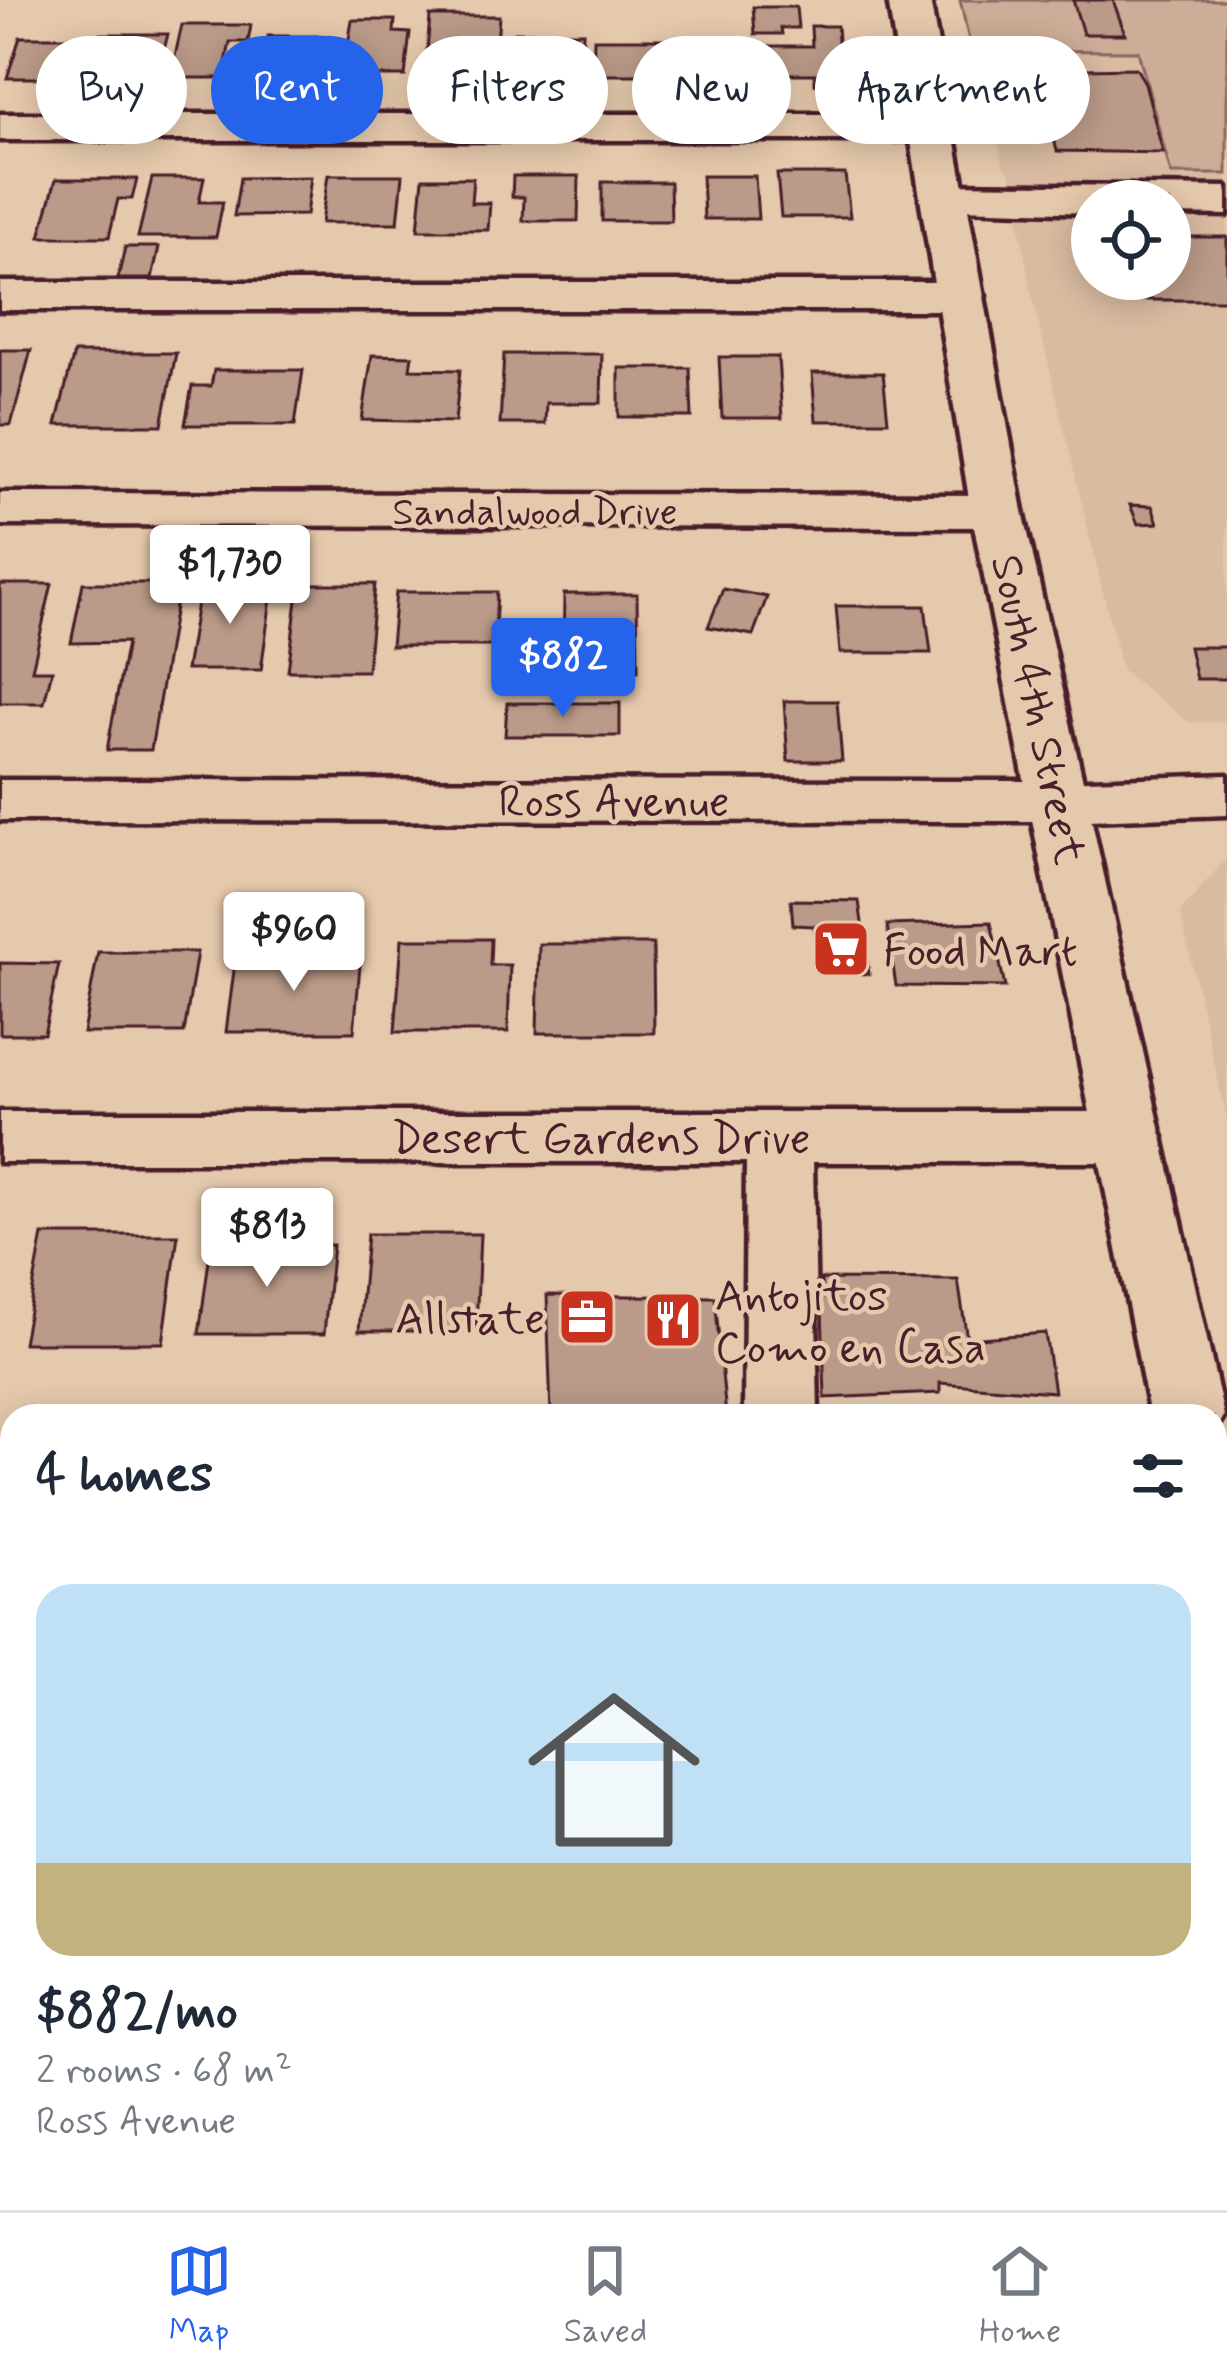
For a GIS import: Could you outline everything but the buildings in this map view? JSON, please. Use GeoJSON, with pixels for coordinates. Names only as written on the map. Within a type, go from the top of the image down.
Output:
{"type":"FeatureCollection","features":[{"type":"Feature","properties":{"kind":"street","name":"South 4th Street"},"geometry":{"type":"LineString","coordinates":[[908,0],[915,36]]}},
{"type":"Feature","properties":{"kind":"street"},"geometry":{"type":"LineString","coordinates":[[0,127],[815,127]]}},
{"type":"Feature","properties":{"kind":"street","name":"South 4th Street"},"geometry":{"type":"LineString","coordinates":[[934,144],[998,511],[1184,1404]]}},
{"type":"Feature","properties":{"kind":"street"},"geometry":{"type":"LineString","coordinates":[[945,199],[1227,201]]}},
{"type":"Feature","properties":{"kind":"street"},"geometry":{"type":"LineString","coordinates":[[0,296],[962,296]]}},
{"type":"Feature","properties":{"kind":"street","name":"Sandalwood Drive"},"geometry":{"type":"LineString","coordinates":[[0,509],[998,511]]}},
{"type":"Feature","properties":{"kind":"street","name":"Ross Avenue"},"geometry":{"type":"LineString","coordinates":[[0,800],[1061,801],[1227,794]]}},
{"type":"Feature","properties":{"kind":"street","name":"Desert Gardens Drive"},"geometry":{"type":"LineString","coordinates":[[0,1137],[1130,1137]]}},
{"type":"Feature","properties":{"kind":"street"},"geometry":{"type":"LineString","coordinates":[[779,1137],[781,1404]]}},
{"type":"Feature","properties":{"kind":"shaded area"},"geometry":{"type":"Polygon","coordinates":[[[960,0],[1227,0],[1227,174],[1171,174],[1138,51],[1090,51],[1090,36],[968,36],[960,0]]]}},
{"type":"Feature","properties":{"kind":"shaded area"},"geometry":{"type":"Polygon","coordinates":[[[1090,50],[1138,50],[1227,174],[1227,722],[1189,722],[1122,671],[1030,287],[1011,174],[1003,165],[998,144],[1090,144],[1090,50]]]}},
{"type":"Feature","properties":{"kind":"shaded area"},"geometry":{"type":"Polygon","coordinates":[[[1227,858],[1227,1120],[1180,912],[1227,858]]]}},
{"type":"Feature","properties":{"kind":"place","name":"Food Mart"},"geometry":{"type":"Point","coordinates":[841,949]}},
{"type":"Feature","properties":{"kind":"place","name":"Allstate"},"geometry":{"type":"Point","coordinates":[587,1317]}},
{"type":"Feature","properties":{"kind":"place","name":"Antojitos Como en Casa"},"geometry":{"type":"Point","coordinates":[673,1320]}}]}
